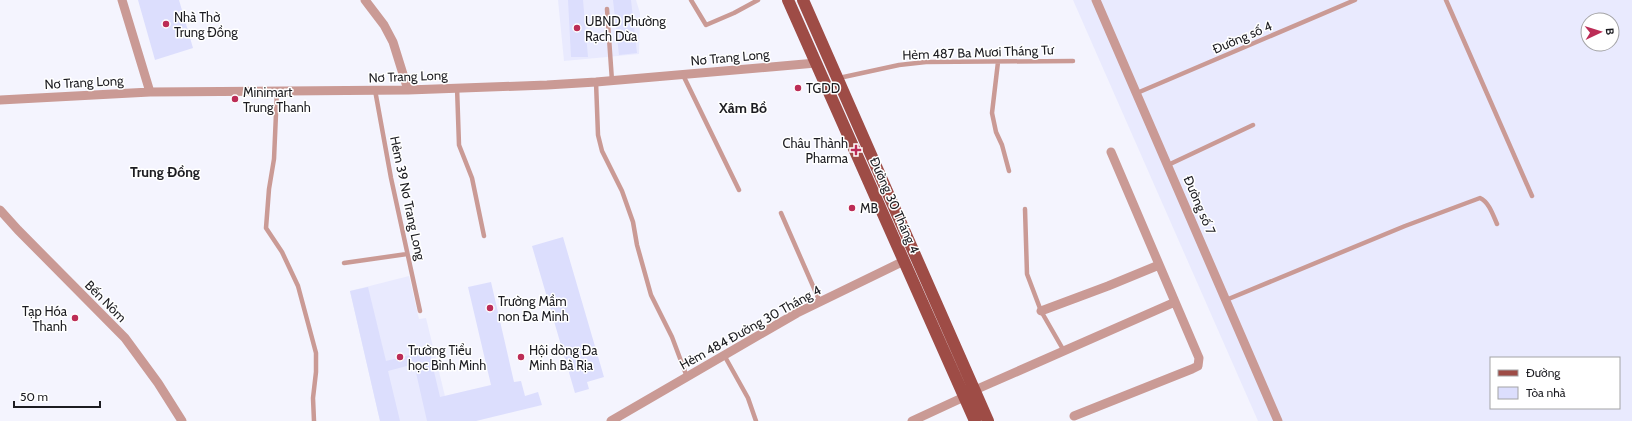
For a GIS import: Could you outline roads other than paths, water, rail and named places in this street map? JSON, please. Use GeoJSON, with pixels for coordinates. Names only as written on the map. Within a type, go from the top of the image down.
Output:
{"type":"FeatureCollection","features":[{"type":"Feature","properties":{"kind":"main road","name":"Đường 30 Tháng 4"},"geometry":{"type":"LineString","coordinates":[[788,0],[975,421]]}},
{"type":"Feature","properties":{"kind":"main road","name":"Đường 30 Tháng 4"},"geometry":{"type":"LineString","coordinates":[[803,0],[988,421]]}},
{"type":"Feature","properties":{"kind":"main road"},"geometry":{"type":"LineString","coordinates":[[816,63],[828,56]]}},
{"type":"Feature","properties":{"kind":"main road"},"geometry":{"type":"LineString","coordinates":[[826,85],[838,79]]}},
{"type":"Feature","properties":{"kind":"street"},"geometry":{"type":"LineString","coordinates":[[122,0],[150,92]]}},
{"type":"Feature","properties":{"kind":"street"},"geometry":{"type":"LineString","coordinates":[[365,0],[384,25],[394,42],[408,90]]}},
{"type":"Feature","properties":{"kind":"street","name":"Đường số 7"},"geometry":{"type":"LineString","coordinates":[[1096,0],[1278,421]]}},
{"type":"Feature","properties":{"kind":"street","name":"Nơ Trang Long"},"geometry":{"type":"LineString","coordinates":[[0,100],[150,92],[408,90],[596,82],[816,63]]}},
{"type":"Feature","properties":{"kind":"street"},"geometry":{"type":"LineString","coordinates":[[1074,416],[1198,366],[1199,358],[1111,152]]}},
{"type":"Feature","properties":{"kind":"street","name":"Bến Nôm"},"geometry":{"type":"LineString","coordinates":[[0,210],[125,338],[158,383],[182,421]]}},
{"type":"Feature","properties":{"kind":"street","name":"Hẻm 484 Đường 30 Tháng 4"},"geometry":{"type":"LineString","coordinates":[[611,421],[724,355],[820,302],[904,261]]}},
{"type":"Feature","properties":{"kind":"street"},"geometry":{"type":"LineString","coordinates":[[1041,312],[1159,265]]}},
{"type":"Feature","properties":{"kind":"street"},"geometry":{"type":"LineString","coordinates":[[912,421],[964,397],[975,390],[1175,302]]}},
{"type":"Feature","properties":{"kind":"lane"},"geometry":{"type":"LineString","coordinates":[[691,0],[706,25],[734,13],[758,0]]}},
{"type":"Feature","properties":{"kind":"lane","name":"Đường số 4"},"geometry":{"type":"LineString","coordinates":[[1137,93],[1356,0]]}},
{"type":"Feature","properties":{"kind":"lane"},"geometry":{"type":"LineString","coordinates":[[1446,0],[1532,196]]}},
{"type":"Feature","properties":{"kind":"lane"},"geometry":{"type":"LineString","coordinates":[[607,9],[612,80]]}},
{"type":"Feature","properties":{"kind":"lane","name":"Hẻm 487 Ba Mươi Tháng Tư"},"geometry":{"type":"LineString","coordinates":[[838,79],[899,65],[926,62],[1073,61]]}},
{"type":"Feature","properties":{"kind":"lane"},"geometry":{"type":"LineString","coordinates":[[998,62],[992,113],[996,132],[1002,145],[1010,171]]}},
{"type":"Feature","properties":{"kind":"lane"},"geometry":{"type":"LineString","coordinates":[[683,75],[739,190]]}},
{"type":"Feature","properties":{"kind":"lane"},"geometry":{"type":"LineString","coordinates":[[596,82],[598,135],[602,151],[622,191],[633,222],[636,245],[651,295],[672,338],[687,377]]}},
{"type":"Feature","properties":{"kind":"lane"},"geometry":{"type":"LineString","coordinates":[[457,87],[459,145],[472,178],[484,236]]}},
{"type":"Feature","properties":{"kind":"lane","name":"Hẻm 39 Nơ Trang Long"},"geometry":{"type":"LineString","coordinates":[[376,90],[391,178],[420,311]]}},
{"type":"Feature","properties":{"kind":"lane"},"geometry":{"type":"LineString","coordinates":[[277,91],[274,159],[269,189],[266,228],[282,252],[298,286],[316,353],[314,421]]}},
{"type":"Feature","properties":{"kind":"lane"},"geometry":{"type":"LineString","coordinates":[[1168,165],[1253,125]]}},
{"type":"Feature","properties":{"kind":"lane"},"geometry":{"type":"LineString","coordinates":[[1226,300],[1405,226],[1480,198],[1487,203],[1497,224]]}},
{"type":"Feature","properties":{"kind":"lane"},"geometry":{"type":"LineString","coordinates":[[1025,209],[1027,274],[1041,312],[1064,351]]}},
{"type":"Feature","properties":{"kind":"lane"},"geometry":{"type":"LineString","coordinates":[[781,213],[820,302]]}},
{"type":"Feature","properties":{"kind":"lane"},"geometry":{"type":"LineString","coordinates":[[344,263],[407,254]]}},
{"type":"Feature","properties":{"kind":"lane"},"geometry":{"type":"LineString","coordinates":[[724,355],[748,398],[756,421]]}},
{"type":"Feature","properties":{"kind":"place","name":"Nhà Thờ Trung Đồng"},"geometry":{"type":"Point","coordinates":[166,24]}},
{"type":"Feature","properties":{"kind":"place","name":"UBND Phường Rạch Dừa"},"geometry":{"type":"Point","coordinates":[577,28]}},
{"type":"Feature","properties":{"kind":"place","name":"TGDD"},"geometry":{"type":"Point","coordinates":[798,88]}},
{"type":"Feature","properties":{"kind":"place","name":"Minimart Trung Thanh"},"geometry":{"type":"Point","coordinates":[235,99]}},
{"type":"Feature","properties":{"kind":"place","name":"Châu Thành Pharma"},"geometry":{"type":"Point","coordinates":[856,150]}},
{"type":"Feature","properties":{"kind":"place","name":"MB"},"geometry":{"type":"Point","coordinates":[852,208]}},
{"type":"Feature","properties":{"kind":"place","name":"Trường Mầm non Đa Minh"},"geometry":{"type":"Point","coordinates":[490,308]}},
{"type":"Feature","properties":{"kind":"place","name":"Tạp Hóa Thanh"},"geometry":{"type":"Point","coordinates":[75,318]}},
{"type":"Feature","properties":{"kind":"place","name":"Trường Tiểu học Bình Minh"},"geometry":{"type":"Point","coordinates":[400,357]}},
{"type":"Feature","properties":{"kind":"place","name":"Hội dòng Đa Minh Bà Rịa"},"geometry":{"type":"Point","coordinates":[521,357]}},
{"type":"Feature","properties":{"kind":"district","name":"Xâm Bồ"},"geometry":{"type":"Point","coordinates":[743,108]}},
{"type":"Feature","properties":{"kind":"district","name":"Trung Đồng"},"geometry":{"type":"Point","coordinates":[165,172]}}]}
